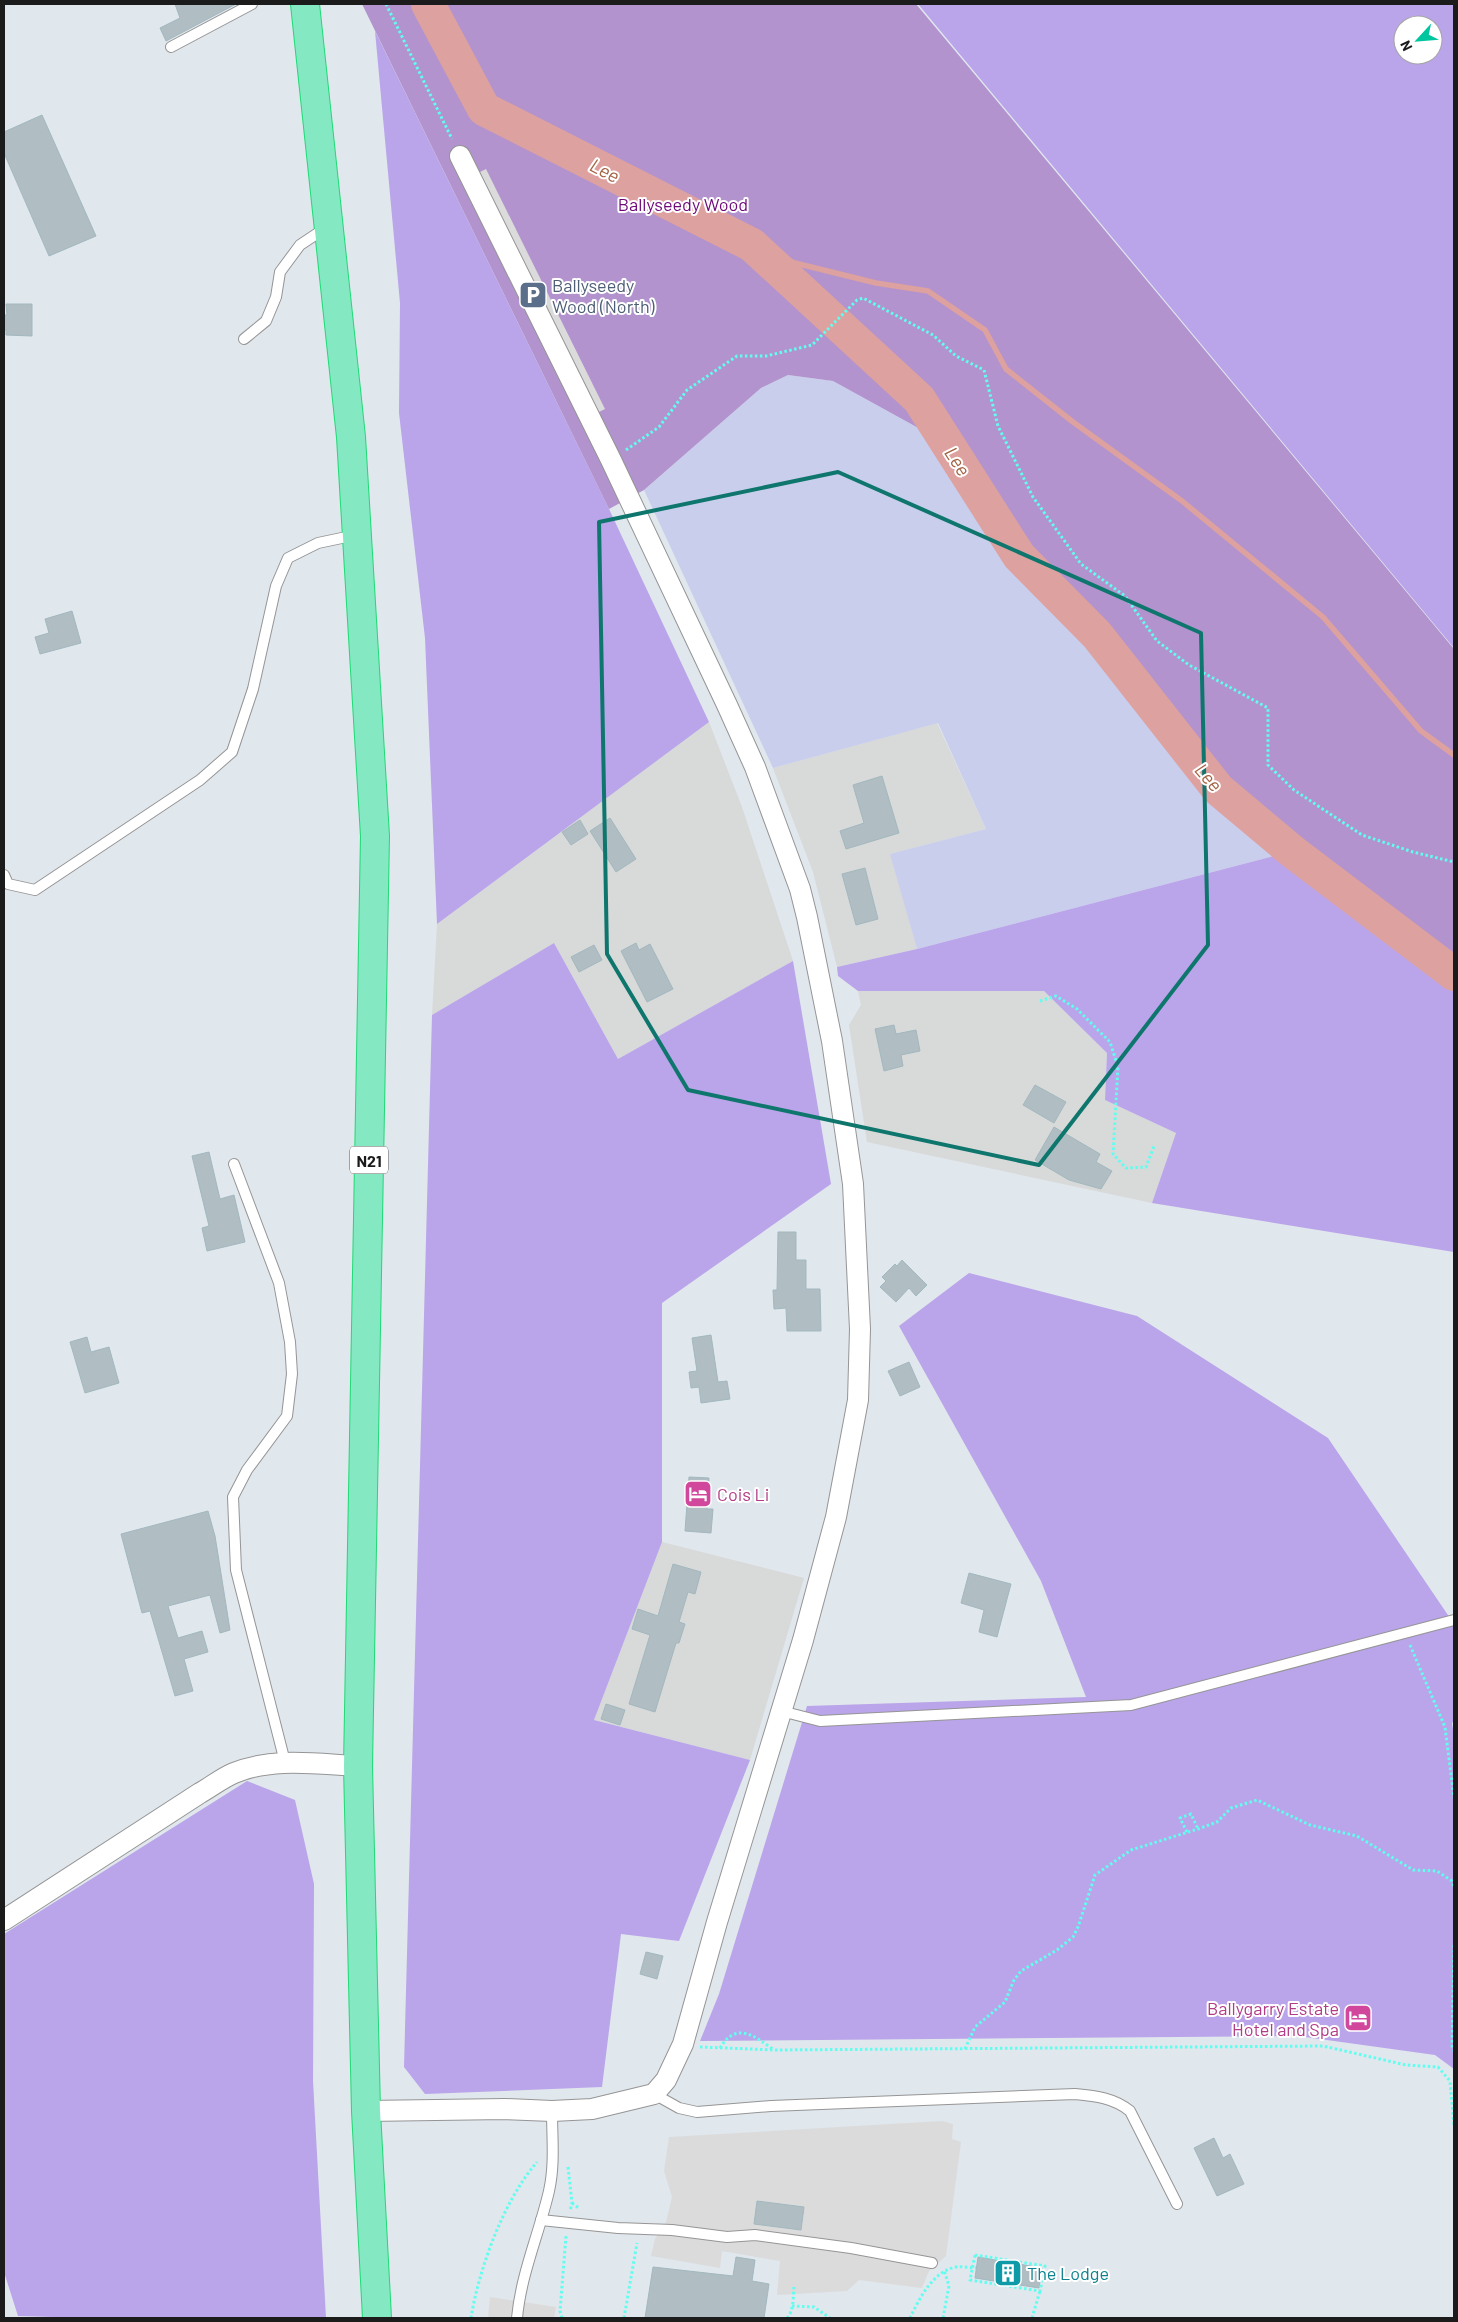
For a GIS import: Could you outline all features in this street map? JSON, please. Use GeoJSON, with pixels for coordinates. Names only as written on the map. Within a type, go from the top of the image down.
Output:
{"type":"FeatureCollection","features":[{"type":"Feature","properties":{"kind":"highway","name":"N21"},"geometry":{"type":"LineString","coordinates":[[305,4],[351,437],[375,836],[358,1766],[366,2111],[377,2318]]}},
{"type":"Feature","properties":{"kind":"street"},"geometry":{"type":"LineString","coordinates":[[366,2111],[496,2109],[552,2111],[592,2108],[654,2094],[666,2080],[683,2044],[717,1922],[782,1710],[836,1517],[858,1400],[860,1334],[853,1184],[832,1040],[808,917],[777,822],[727,705],[611,460],[460,156]]}},
{"type":"Feature","properties":{"kind":"street"},"geometry":{"type":"LineString","coordinates":[[4,1920],[200,1793],[233,1774],[262,1764],[285,1762],[358,1766]]}},
{"type":"Feature","properties":{"kind":"lane"},"geometry":{"type":"LineString","coordinates":[[171,47],[252,4]]}},
{"type":"Feature","properties":{"kind":"lane"},"geometry":{"type":"LineString","coordinates":[[244,339],[266,321],[276,297],[280,272],[300,245],[329,225]]}},
{"type":"Feature","properties":{"kind":"lane"},"geometry":{"type":"LineString","coordinates":[[4,875],[8,884],[35,890],[200,780],[232,752],[253,689],[276,586],[288,558],[318,543],[357,535]]}},
{"type":"Feature","properties":{"kind":"lane"},"geometry":{"type":"LineString","coordinates":[[234,1164],[279,1283],[290,1342],[292,1374],[287,1416],[247,1470],[233,1497],[236,1570],[285,1762]]}},
{"type":"Feature","properties":{"kind":"lane"},"geometry":{"type":"LineString","coordinates":[[782,1710],[820,1721],[1130,1706],[1454,1620]]}},
{"type":"Feature","properties":{"kind":"lane"},"geometry":{"type":"LineString","coordinates":[[654,2094],[679,2108],[697,2112],[771,2106],[1075,2094],[1107,2098],[1122,2104],[1130,2111],[1177,2204]]}},
{"type":"Feature","properties":{"kind":"lane"},"geometry":{"type":"LineString","coordinates":[[517,2318],[521,2284],[549,2189],[554,2154],[552,2111]]}},
{"type":"Feature","properties":{"kind":"lane"},"geometry":{"type":"LineString","coordinates":[[541,2220],[618,2228],[672,2230],[727,2237],[755,2235],[851,2248],[932,2263]]}},
{"type":"Feature","properties":{"kind":"path"},"geometry":{"type":"LineString","coordinates":[[386,4],[460,156]]}},
{"type":"Feature","properties":{"kind":"path"},"geometry":{"type":"LineString","coordinates":[[640,441],[659,427],[687,390],[738,356],[766,356],[812,345],[857,300],[863,298],[933,335],[956,356],[984,370],[998,426],[1033,497],[1081,564],[1125,596],[1157,641],[1189,665],[1268,708],[1268,765],[1294,790],[1362,835],[1413,852],[1454,862]]}},
{"type":"Feature","properties":{"kind":"path"},"geometry":{"type":"LineString","coordinates":[[1040,1001],[1056,996],[1077,1009],[1110,1042],[1118,1067],[1113,1154],[1126,1168],[1146,1167],[1154,1146]]}},
{"type":"Feature","properties":{"kind":"path"},"geometry":{"type":"LineString","coordinates":[[1404,1633],[1445,1727],[1454,1798]]}},
{"type":"Feature","properties":{"kind":"path"},"geometry":{"type":"LineString","coordinates":[[965,2048],[975,2027],[1006,2002],[1014,1980],[1021,1971],[1057,1950],[1073,1937],[1078,1927],[1094,1874],[1131,1850],[1216,1822],[1231,1808],[1256,1800],[1310,1825],[1357,1836],[1413,1870],[1437,1872],[1453,1880],[1454,1887]]}},
{"type":"Feature","properties":{"kind":"path"},"geometry":{"type":"LineString","coordinates":[[1187,1832],[1180,1818],[1191,1814],[1198,1829]]}},
{"type":"Feature","properties":{"kind":"path"},"geometry":{"type":"LineString","coordinates":[[1454,1945],[1452,2046],[1454,2051]]}},
{"type":"Feature","properties":{"kind":"path"},"geometry":{"type":"LineString","coordinates":[[775,2050],[748,2032],[733,2034],[726,2038],[720,2048],[775,2050],[1323,2046],[1406,2065],[1438,2067],[1450,2081],[1454,2102],[1454,2126]]}},
{"type":"Feature","properties":{"kind":"path"},"geometry":{"type":"LineString","coordinates":[[471,2318],[477,2289],[496,2234],[511,2201],[537,2163],[539,2154]]}},
{"type":"Feature","properties":{"kind":"path"},"geometry":{"type":"LineString","coordinates":[[568,2164],[572,2203],[570,2214]]}},
{"type":"Feature","properties":{"kind":"path"},"geometry":{"type":"LineString","coordinates":[[562,2318],[560,2311],[566,2233]]}},
{"type":"Feature","properties":{"kind":"path"},"geometry":{"type":"LineString","coordinates":[[624,2318],[638,2237]]}},
{"type":"Feature","properties":{"kind":"path"},"geometry":{"type":"LineString","coordinates":[[1032,2318],[1040,2291],[1045,2266],[975,2255],[974,2268],[970,2280],[1040,2291]]}},
{"type":"Feature","properties":{"kind":"path"},"geometry":{"type":"LineString","coordinates":[[910,2318],[927,2288],[945,2272],[957,2267],[974,2268]]}},
{"type":"Feature","properties":{"kind":"path"},"geometry":{"type":"LineString","coordinates":[[943,2318],[949,2286],[945,2272]]}},
{"type":"Feature","properties":{"kind":"path"},"geometry":{"type":"LineString","coordinates":[[787,2318],[790,2316],[794,2287]]}},
{"type":"Feature","properties":{"kind":"path"},"geometry":{"type":"LineString","coordinates":[[792,2306],[814,2307],[830,2318]]}},
{"type":"Feature","properties":{"kind":"highlighted area"},"geometry":{"type":"Polygon","coordinates":[[[838,472],[1201,633],[1208,945],[1039,1165],[688,1090],[607,954],[599,522],[838,472]]]}},
{"type":"Feature","properties":{"kind":"shaded area"},"geometry":{"type":"Polygon","coordinates":[[[918,4],[1454,4],[1454,648],[918,4]]]}},
{"type":"Feature","properties":{"kind":"shaded area"},"geometry":{"type":"Polygon","coordinates":[[[375,31],[609,509],[709,722],[437,924],[425,638],[399,413],[400,303],[375,31]]]}},
{"type":"Feature","properties":{"kind":"shaded area","name":"Ballyseedy Wood (North)"},"geometry":{"type":"Polygon","coordinates":[[[486,169],[605,409],[581,421],[462,181],[486,169]]]}},
{"type":"Feature","properties":{"kind":"shaded area"},"geometry":{"type":"Polygon","coordinates":[[[788,375],[833,381],[922,430],[1011,564],[1096,650],[1230,815],[1274,856],[917,949],[890,854],[986,829],[938,723],[773,768],[644,490],[761,388],[788,375]]]}},
{"type":"Feature","properties":{"kind":"shaded area"},"geometry":{"type":"Polygon","coordinates":[[[709,722],[742,807],[793,961],[618,1059],[554,943],[432,1015],[437,924],[709,722]]]}},
{"type":"Feature","properties":{"kind":"shaded area"},"geometry":{"type":"Polygon","coordinates":[[[937,723],[986,829],[891,854],[917,949],[837,967],[813,872],[773,768],[937,723]]]}},
{"type":"Feature","properties":{"kind":"shaded area"},"geometry":{"type":"Polygon","coordinates":[[[1274,856],[1454,992],[1454,1252],[1152,1203],[1176,1133],[1105,1100],[1107,1053],[1044,991],[858,991],[838,976],[837,967],[917,949],[1274,856]]]}},
{"type":"Feature","properties":{"kind":"shaded area"},"geometry":{"type":"Polygon","coordinates":[[[554,943],[618,1059],[793,961],[831,1184],[662,1303],[662,1542],[594,1720],[750,1760],[679,1941],[621,1934],[602,2087],[425,2094],[404,2067],[432,1015],[554,943]]]}},
{"type":"Feature","properties":{"kind":"shaded area"},"geometry":{"type":"Polygon","coordinates":[[[858,991],[1044,991],[1107,1053],[1105,1100],[1176,1133],[1152,1203],[867,1142],[849,1025],[861,1005],[858,991]]]}},
{"type":"Feature","properties":{"kind":"shaded area"},"geometry":{"type":"Polygon","coordinates":[[[969,1273],[1137,1316],[1328,1438],[1454,1624],[1454,1721],[1452,1723],[1454,1736],[1454,2069],[1435,2055],[1298,2036],[700,2041],[719,1994],[807,1706],[1086,1697],[1041,1581],[899,1326],[969,1273]]]}},
{"type":"Feature","properties":{"kind":"shaded area"},"geometry":{"type":"Polygon","coordinates":[[[662,1542],[804,1578],[750,1760],[594,1720],[662,1542]]]}},
{"type":"Feature","properties":{"kind":"shaded area"},"geometry":{"type":"Polygon","coordinates":[[[247,1781],[295,1800],[314,1884],[313,2081],[326,2318],[88,2318],[18,2316],[4,2272],[4,1934],[247,1781]]]}},
{"type":"Feature","properties":{"kind":"shaded area"},"geometry":{"type":"Polygon","coordinates":[[[942,2121],[953,2124],[952,2139],[961,2142],[946,2256],[929,2271],[922,2288],[859,2280],[847,2291],[777,2295],[780,2261],[722,2251],[720,2268],[651,2256],[655,2239],[666,2222],[672,2197],[664,2171],[669,2137],[942,2121]]]}},
{"type":"Feature","properties":{"kind":"shaded area"},"geometry":{"type":"Polygon","coordinates":[[[490,2297],[556,2307],[554,2318],[488,2318],[490,2297]]]}},
{"type":"Feature","properties":{"kind":"green space","name":"Ballyseedy Wood"},"geometry":{"type":"Polygon","coordinates":[[[362,4],[916,4],[1454,649],[1454,987],[1230,815],[1096,650],[1011,564],[922,430],[833,381],[788,375],[761,388],[644,490],[609,509],[362,4]]]}},
{"type":"Feature","properties":{"kind":"building"},"geometry":{"type":"Polygon","coordinates":[[[175,4],[236,4],[166,41],[160,28],[180,18],[175,4]]]}},
{"type":"Feature","properties":{"kind":"building"},"geometry":{"type":"Polygon","coordinates":[[[42,115],[96,236],[49,256],[4,153],[4,132],[42,115]]]}},
{"type":"Feature","properties":{"kind":"building"},"geometry":{"type":"Polygon","coordinates":[[[6,304],[32,304],[32,336],[6,335],[4,315],[7,315],[6,304]]]}},
{"type":"Feature","properties":{"kind":"building"},"geometry":{"type":"Polygon","coordinates":[[[72,611],[81,643],[40,654],[35,637],[49,633],[45,619],[72,611]]]}},
{"type":"Feature","properties":{"kind":"building"},"geometry":{"type":"Polygon","coordinates":[[[882,776],[899,833],[846,849],[840,831],[864,823],[853,785],[882,776]]]}},
{"type":"Feature","properties":{"kind":"building"},"geometry":{"type":"Polygon","coordinates":[[[610,818],[636,859],[616,872],[590,831],[610,818]]]}},
{"type":"Feature","properties":{"kind":"building"},"geometry":{"type":"Polygon","coordinates":[[[580,820],[588,834],[571,845],[562,832],[580,820]]]}},
{"type":"Feature","properties":{"kind":"building"},"geometry":{"type":"Polygon","coordinates":[[[865,868],[878,919],[856,925],[842,874],[865,868]]]}},
{"type":"Feature","properties":{"kind":"building"},"geometry":{"type":"Polygon","coordinates":[[[636,943],[639,950],[650,944],[673,989],[647,1002],[621,951],[636,943]]]}},
{"type":"Feature","properties":{"kind":"building"},"geometry":{"type":"Polygon","coordinates":[[[594,945],[602,960],[579,972],[571,957],[594,945]]]}},
{"type":"Feature","properties":{"kind":"building"},"geometry":{"type":"Polygon","coordinates":[[[894,1025],[896,1034],[916,1030],[920,1051],[901,1055],[903,1066],[884,1071],[875,1029],[894,1025]]]}},
{"type":"Feature","properties":{"kind":"building"},"geometry":{"type":"Polygon","coordinates":[[[1035,1085],[1066,1102],[1054,1123],[1023,1105],[1035,1085]]]}},
{"type":"Feature","properties":{"kind":"building"},"geometry":{"type":"Polygon","coordinates":[[[1054,1127],[1100,1154],[1096,1162],[1112,1171],[1101,1189],[1069,1180],[1035,1160],[1054,1127]]]}},
{"type":"Feature","properties":{"kind":"building"},"geometry":{"type":"Polygon","coordinates":[[[209,1152],[220,1199],[234,1195],[245,1242],[207,1251],[202,1228],[209,1226],[192,1156],[209,1152]]]}},
{"type":"Feature","properties":{"kind":"building"},"geometry":{"type":"Polygon","coordinates":[[[778,1232],[796,1232],[796,1260],[806,1260],[806,1289],[820,1289],[821,1331],[787,1331],[786,1308],[774,1309],[773,1290],[777,1290],[778,1232]]]}},
{"type":"Feature","properties":{"kind":"building"},"geometry":{"type":"Polygon","coordinates":[[[902,1260],[927,1285],[916,1296],[909,1288],[896,1302],[880,1287],[886,1281],[882,1277],[902,1260]]]}},
{"type":"Feature","properties":{"kind":"building"},"geometry":{"type":"Polygon","coordinates":[[[711,1335],[718,1382],[727,1381],[730,1399],[701,1403],[699,1387],[691,1388],[689,1372],[697,1371],[692,1338],[711,1335]]]}},
{"type":"Feature","properties":{"kind":"building"},"geometry":{"type":"Polygon","coordinates":[[[87,1337],[91,1352],[109,1347],[119,1383],[85,1393],[70,1342],[87,1337]]]}},
{"type":"Feature","properties":{"kind":"building"},"geometry":{"type":"Polygon","coordinates":[[[909,1362],[920,1387],[900,1396],[888,1371],[909,1362]]]}},
{"type":"Feature","properties":{"kind":"building","name":"Cois Li"},"geometry":{"type":"Polygon","coordinates":[[[689,1477],[709,1478],[707,1509],[713,1509],[711,1533],[685,1531],[689,1477]]]}},
{"type":"Feature","properties":{"kind":"building"},"geometry":{"type":"Polygon","coordinates":[[[208,1511],[215,1536],[230,1630],[220,1633],[210,1595],[168,1606],[178,1638],[202,1631],[208,1652],[184,1659],[193,1691],[175,1696],[150,1611],[142,1613],[121,1534],[208,1511]]]}},
{"type":"Feature","properties":{"kind":"building"},"geometry":{"type":"Polygon","coordinates":[[[673,1564],[701,1572],[695,1594],[688,1592],[679,1622],[685,1624],[679,1643],[676,1643],[655,1712],[629,1704],[650,1635],[632,1629],[638,1609],[658,1616],[673,1564]]]}},
{"type":"Feature","properties":{"kind":"building"},"geometry":{"type":"Polygon","coordinates":[[[969,1573],[1011,1584],[997,1637],[979,1632],[984,1610],[961,1603],[969,1573]]]}},
{"type":"Feature","properties":{"kind":"building"},"geometry":{"type":"Polygon","coordinates":[[[606,1704],[625,1710],[620,1725],[601,1719],[606,1704]]]}},
{"type":"Feature","properties":{"kind":"building"},"geometry":{"type":"Polygon","coordinates":[[[646,1952],[663,1956],[657,1979],[640,1974],[646,1952]]]}},
{"type":"Feature","properties":{"kind":"building"},"geometry":{"type":"Polygon","coordinates":[[[1214,2138],[1223,2158],[1230,2154],[1244,2184],[1217,2196],[1194,2148],[1214,2138]]]}},
{"type":"Feature","properties":{"kind":"building"},"geometry":{"type":"Polygon","coordinates":[[[757,2201],[804,2207],[801,2230],[754,2224],[757,2201]]]}},
{"type":"Feature","properties":{"kind":"building"},"geometry":{"type":"Polygon","coordinates":[[[736,2257],[755,2260],[752,2281],[769,2284],[764,2318],[645,2318],[653,2267],[733,2276],[736,2257]]]}},
{"type":"Feature","properties":{"kind":"building","name":"The Lodge"},"geometry":{"type":"Polygon","coordinates":[[[978,2257],[1042,2268],[1039,2288],[975,2278],[978,2257]]]}},
{"type":"Feature","properties":{"kind":"waterway","name":"Lee"},"geometry":{"type":"LineString","coordinates":[[428,4],[484,109],[752,245],[919,399],[1019,556],[1097,635],[1218,789],[1293,852],[1454,974]]}},
{"type":"Feature","properties":{"kind":"waterway"},"geometry":{"type":"LineString","coordinates":[[752,245],[795,263],[876,283],[928,291],[985,330],[1006,369],[1073,422],[1182,501],[1323,617],[1421,731],[1454,755]]}},
{"type":"Feature","properties":{"kind":"place","name":"Ballyseedy Wood (North)"},"geometry":{"type":"Point","coordinates":[533,295]}},
{"type":"Feature","properties":{"kind":"place","name":"Cois Li"},"geometry":{"type":"Point","coordinates":[698,1494]}},
{"type":"Feature","properties":{"kind":"place","name":"Ballygarry Estate Hotel and Spa"},"geometry":{"type":"Point","coordinates":[1358,2018]}},
{"type":"Feature","properties":{"kind":"place","name":"The Lodge"},"geometry":{"type":"Point","coordinates":[1008,2273]}}]}
